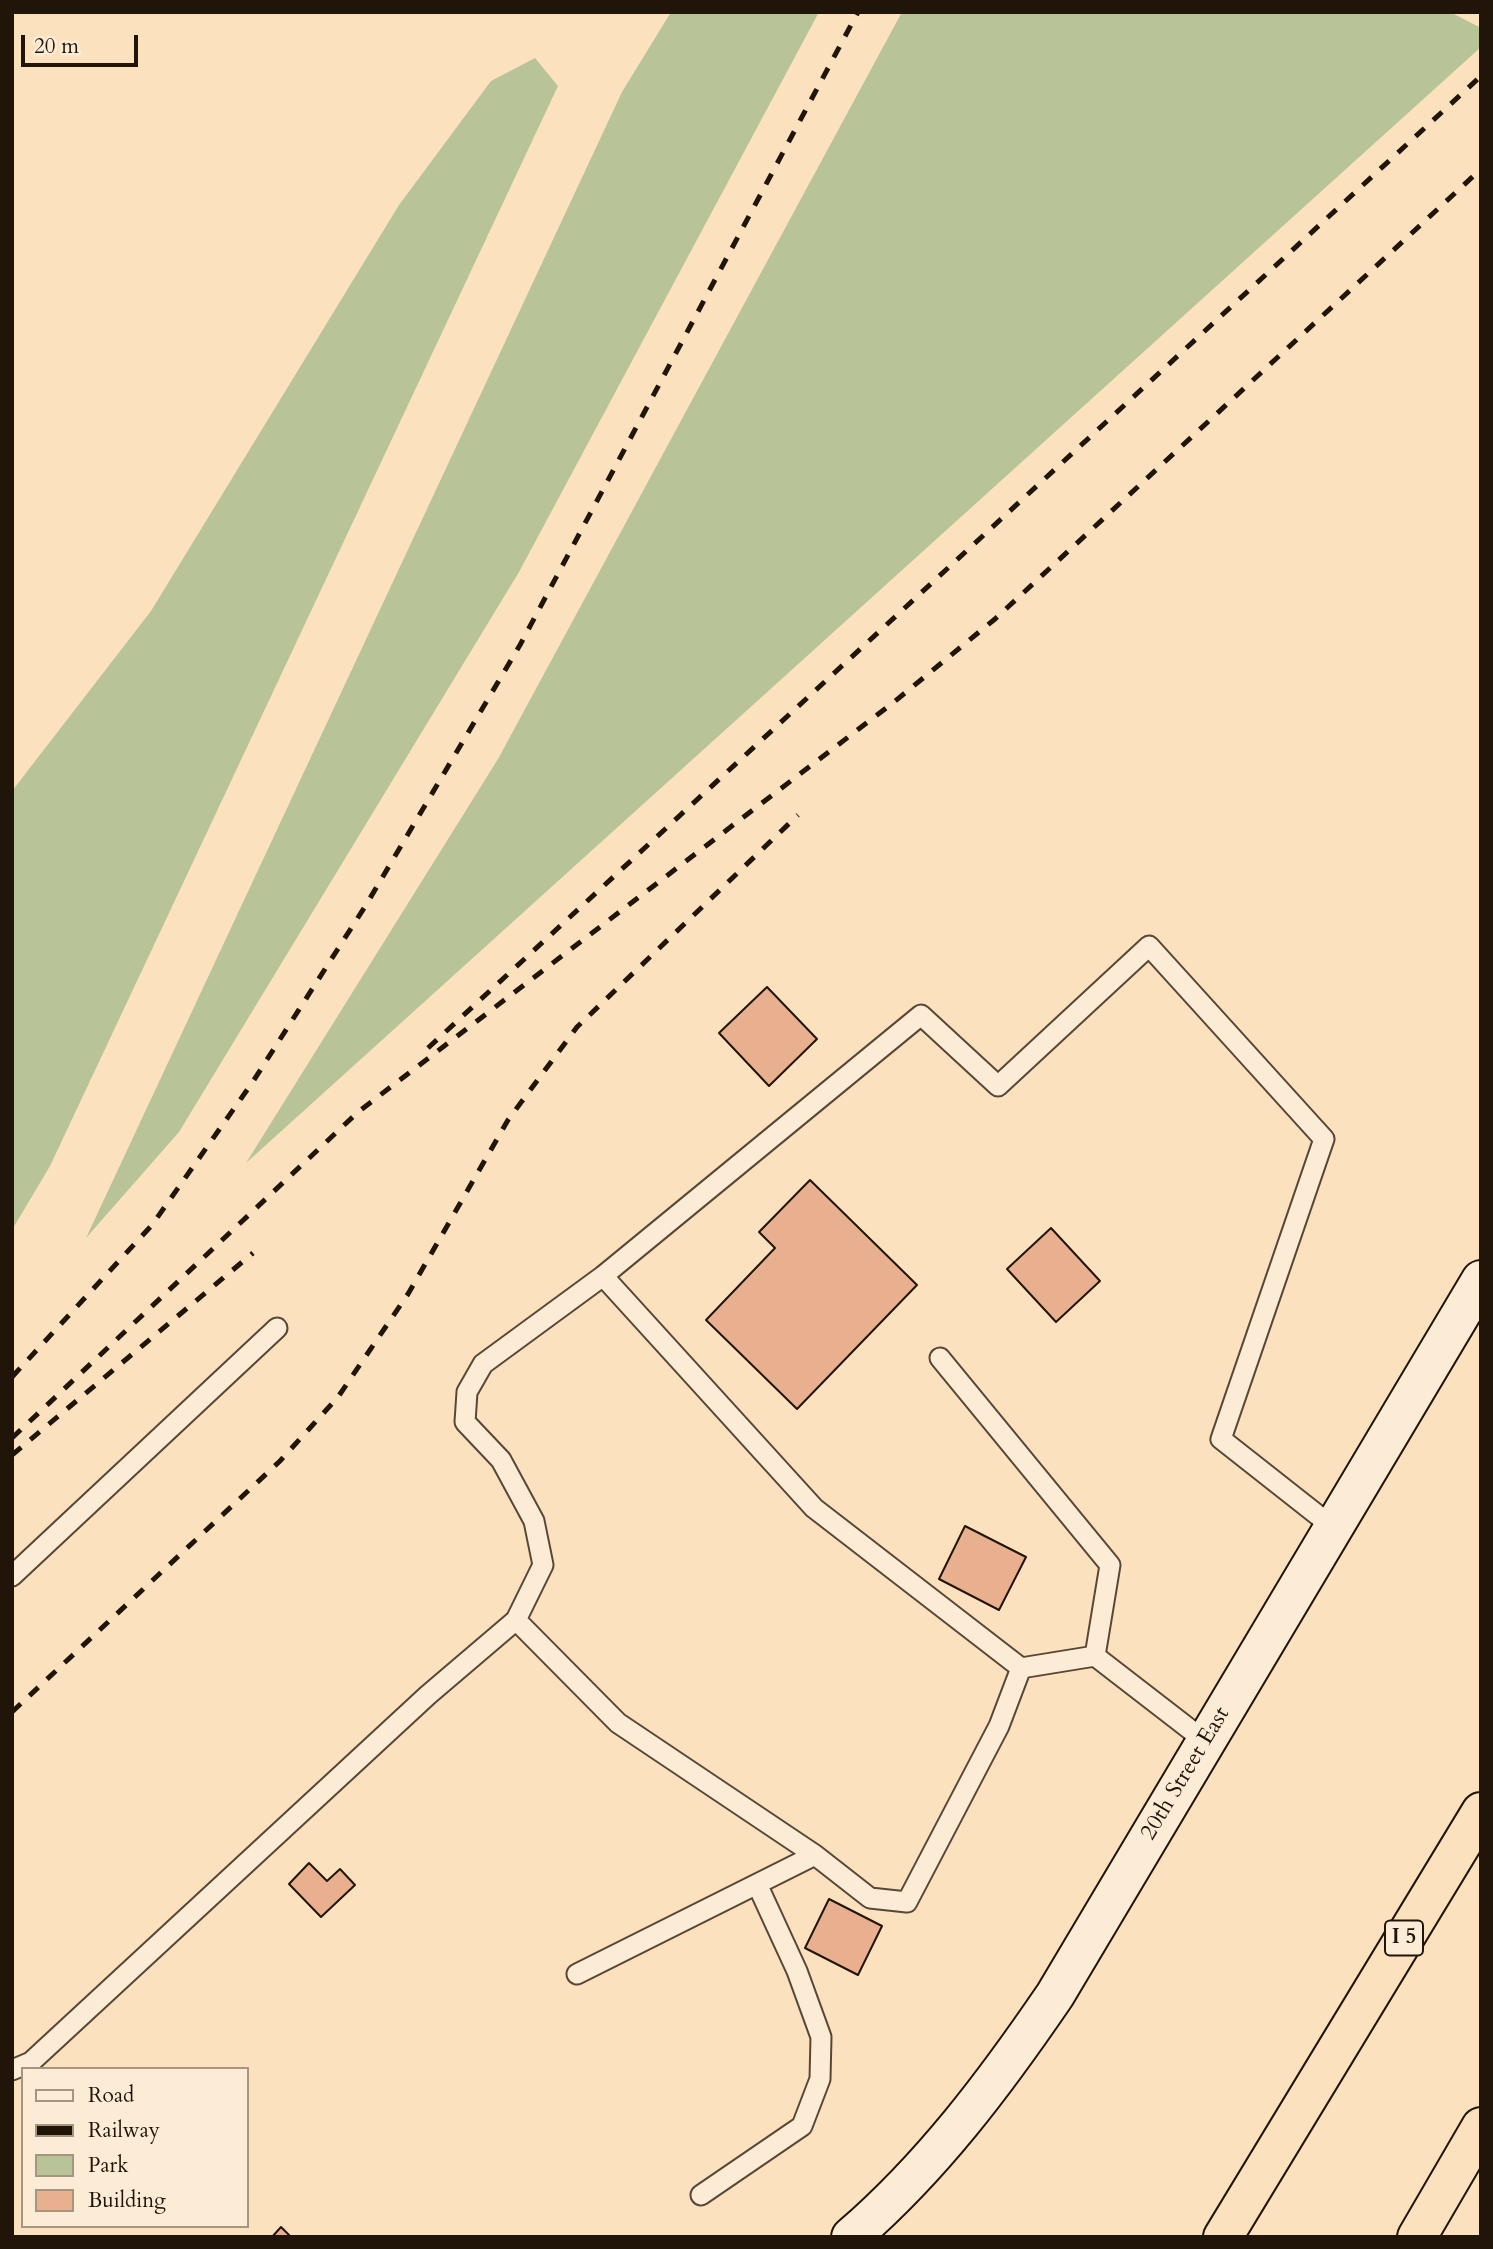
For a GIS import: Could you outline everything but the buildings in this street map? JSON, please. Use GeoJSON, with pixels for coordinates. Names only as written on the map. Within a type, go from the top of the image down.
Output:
{"type":"FeatureCollection","features":[{"type":"Feature","properties":{"kind":"highway","name":"I 5"},"geometry":{"type":"LineString","coordinates":[[1223,2237],[1481,1812]]}},
{"type":"Feature","properties":{"kind":"highway"},"geometry":{"type":"LineString","coordinates":[[1417,2237],[1481,2127]]}},
{"type":"Feature","properties":{"kind":"street","name":"20th Street East"},"geometry":{"type":"LineString","coordinates":[[851,2237],[925,2167],[1007,2064],[1055,1995],[1481,1280]]}},
{"type":"Feature","properties":{"kind":"lane"},"geometry":{"type":"LineString","coordinates":[[12,2070],[31,2062],[428,1695],[516,1620],[543,1565],[534,1521],[501,1460],[465,1422],[467,1392],[483,1364],[603,1276],[921,1015],[998,1086],[1149,946],[1324,1139],[1221,1439],[1334,1528]]}},
{"type":"Feature","properties":{"kind":"lane"},"geometry":{"type":"LineString","coordinates":[[603,1276],[814,1508],[1021,1668],[1095,1656],[1205,1741]]}},
{"type":"Feature","properties":{"kind":"lane"},"geometry":{"type":"LineString","coordinates":[[12,1577],[278,1328]]}},
{"type":"Feature","properties":{"kind":"lane"},"geometry":{"type":"LineString","coordinates":[[940,1358],[1110,1565],[1095,1656]]}},
{"type":"Feature","properties":{"kind":"lane"},"geometry":{"type":"LineString","coordinates":[[516,1620],[618,1723],[815,1855],[870,1898],[907,1902],[999,1726],[1021,1668]]}},
{"type":"Feature","properties":{"kind":"lane"},"geometry":{"type":"LineString","coordinates":[[577,1974],[815,1855]]}},
{"type":"Feature","properties":{"kind":"lane"},"geometry":{"type":"LineString","coordinates":[[701,2195],[802,2126],[820,2079],[821,2037],[797,1971],[757,1884]]}},
{"type":"Feature","properties":{"kind":"green space"},"geometry":{"type":"Polygon","coordinates":[[[671,12],[819,12],[519,572],[179,1132],[86,1238],[622,92],[671,12]]]}},
{"type":"Feature","properties":{"kind":"green space"},"geometry":{"type":"Polygon","coordinates":[[[902,12],[1450,12],[1481,28],[1481,47],[246,1163],[498,759],[902,12]]]}},
{"type":"Feature","properties":{"kind":"green space"},"geometry":{"type":"Polygon","coordinates":[[[535,58],[558,86],[50,1166],[12,1230],[12,791],[151,611],[399,205],[491,81],[535,58]]]}},
{"type":"Feature","properties":{"kind":"railway"},"geometry":{"type":"LineString","coordinates":[[12,1377],[152,1225],[252,1083],[366,905],[520,645],[858,12]]}},
{"type":"Feature","properties":{"kind":"railway"},"geometry":{"type":"LineString","coordinates":[[428,1048],[1481,76]]}},
{"type":"Feature","properties":{"kind":"railway"},"geometry":{"type":"LineString","coordinates":[[12,1438],[358,1112],[894,702],[995,619],[1481,169]]}},
{"type":"Feature","properties":{"kind":"railway"},"geometry":{"type":"LineString","coordinates":[[12,1712],[280,1461],[338,1397],[408,1294],[508,1120],[577,1027],[798,815]]}},
{"type":"Feature","properties":{"kind":"railway"},"geometry":{"type":"LineString","coordinates":[[12,1455],[253,1253]]}}]}
